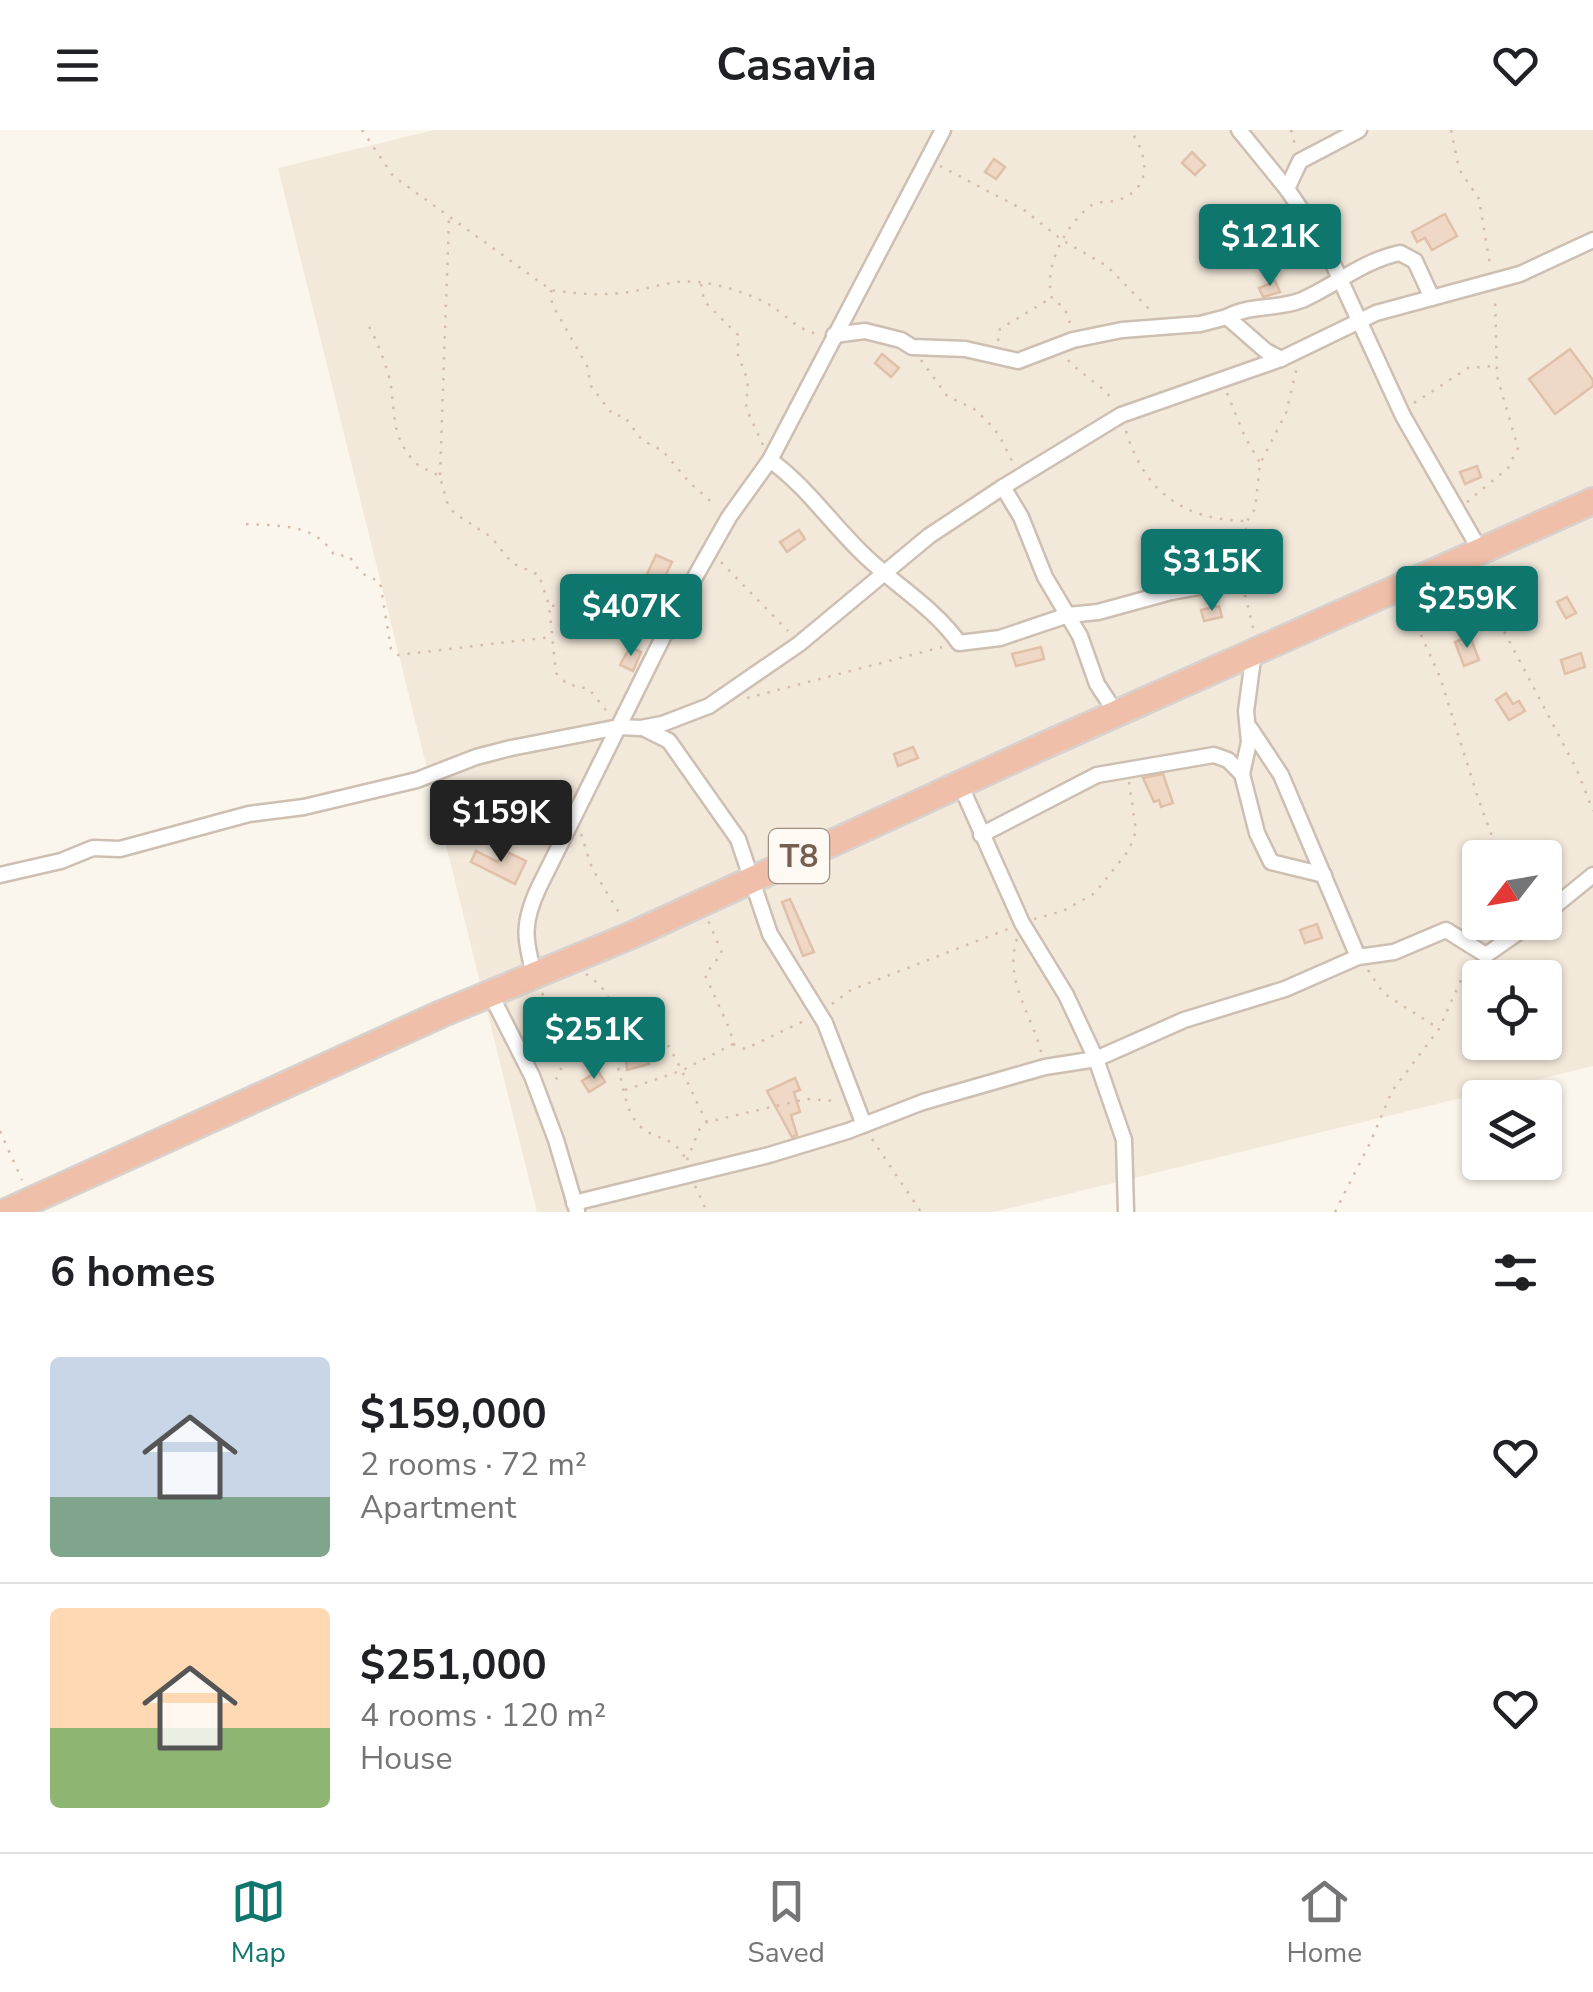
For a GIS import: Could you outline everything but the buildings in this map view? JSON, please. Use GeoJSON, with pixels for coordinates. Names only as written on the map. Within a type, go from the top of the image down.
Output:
{"type":"FeatureCollection","features":[{"type":"Feature","properties":{"kind":"highway","name":"T8"},"geometry":{"type":"LineString","coordinates":[[6,1212],[490,993],[632,935],[1116,713],[1593,501]]}},
{"type":"Feature","properties":{"kind":"street"},"geometry":{"type":"LineString","coordinates":[[535,977],[526,945],[528,911],[677,610],[729,517],[770,460],[943,130]]}},
{"type":"Feature","properties":{"kind":"street"},"geometry":{"type":"LineString","coordinates":[[1239,130],[1322,240],[1402,416],[1458,510],[1474,555]]}},
{"type":"Feature","properties":{"kind":"street"},"geometry":{"type":"LineString","coordinates":[[1287,189],[1300,161],[1360,130]]}},
{"type":"Feature","properties":{"kind":"street"},"geometry":{"type":"LineString","coordinates":[[0,875],[61,862],[96,847],[120,848],[249,814],[304,807],[417,780],[476,757],[620,727],[644,728],[710,706],[799,644],[929,536],[1121,415],[1281,359],[1359,321],[1520,274],[1593,240]]}},
{"type":"Feature","properties":{"kind":"street"},"geometry":{"type":"LineString","coordinates":[[834,335],[864,331],[901,340],[912,347],[965,348],[1018,361],[1072,340],[1122,330],[1200,324],[1227,318],[1248,307],[1300,301],[1340,276],[1400,253],[1414,261],[1432,298]]}},
{"type":"Feature","properties":{"kind":"street"},"geometry":{"type":"LineString","coordinates":[[1227,318],[1281,359]]}},
{"type":"Feature","properties":{"kind":"street"},"geometry":{"type":"LineString","coordinates":[[770,460],[804,487],[825,516],[948,628],[958,643],[1000,638],[1068,614],[1098,612],[1171,592],[1242,579]]}},
{"type":"Feature","properties":{"kind":"street"},"geometry":{"type":"LineString","coordinates":[[1003,487],[1021,517],[1045,577],[1080,636],[1097,684],[1116,713]]}},
{"type":"Feature","properties":{"kind":"street"},"geometry":{"type":"LineString","coordinates":[[1254,652],[1246,711],[1250,728],[1281,775],[1358,956]]}},
{"type":"Feature","properties":{"kind":"street"},"geometry":{"type":"LineString","coordinates":[[644,728],[669,741],[738,839],[770,934],[818,1012],[864,1125]]}},
{"type":"Feature","properties":{"kind":"street"},"geometry":{"type":"LineString","coordinates":[[1250,728],[1242,774],[1258,834],[1271,862],[1324,875]]}},
{"type":"Feature","properties":{"kind":"street"},"geometry":{"type":"LineString","coordinates":[[981,834],[1082,781],[1129,768],[1214,755],[1228,760],[1242,774]]}},
{"type":"Feature","properties":{"kind":"street"},"geometry":{"type":"LineString","coordinates":[[960,784],[1022,923],[1066,995],[1096,1059],[1124,1140],[1126,1212]]}},
{"type":"Feature","properties":{"kind":"street"},"geometry":{"type":"LineString","coordinates":[[1562,900],[1593,875]]}},
{"type":"Feature","properties":{"kind":"street"},"geometry":{"type":"LineString","coordinates":[[490,993],[532,1076],[576,1208],[769,1155],[923,1102],[1045,1068],[1096,1059],[1184,1020],[1285,989],[1358,956],[1394,952],[1446,930],[1486,955],[1507,940]]}},
{"type":"Feature","properties":{"kind":"path"},"geometry":{"type":"LineString","coordinates":[[362,130],[393,176],[551,290],[582,295],[629,292],[678,281],[701,282],[770,305],[804,331],[834,335]]}},
{"type":"Feature","properties":{"kind":"path"},"geometry":{"type":"LineString","coordinates":[[1072,340],[1065,310],[1052,298],[1050,271],[1062,240],[1090,206],[1126,196],[1142,180],[1146,161],[1130,130]]}},
{"type":"Feature","properties":{"kind":"path"},"geometry":{"type":"LineString","coordinates":[[1291,130],[1300,161]]}},
{"type":"Feature","properties":{"kind":"path"},"geometry":{"type":"LineString","coordinates":[[1451,130],[1459,169],[1479,199],[1494,281],[1499,390],[1518,437],[1518,448],[1508,468],[1458,510]]}},
{"type":"Feature","properties":{"kind":"path"},"geometry":{"type":"LineString","coordinates":[[928,160],[1024,210],[1062,240],[1087,252],[1116,273],[1164,326]]}},
{"type":"Feature","properties":{"kind":"path"},"geometry":{"type":"LineString","coordinates":[[449,218],[440,477],[454,513],[491,537],[512,563],[539,575],[549,605],[559,678],[589,690],[620,727]]}},
{"type":"Feature","properties":{"kind":"path"},"geometry":{"type":"LineString","coordinates":[[701,282],[707,306],[738,335],[738,355],[748,381],[746,408],[770,460]]}},
{"type":"Feature","properties":{"kind":"path"},"geometry":{"type":"LineString","coordinates":[[551,290],[552,304],[586,366],[591,386],[612,415],[630,420],[642,440],[664,451],[689,482],[729,517]]}},
{"type":"Feature","properties":{"kind":"path"},"geometry":{"type":"LineString","coordinates":[[987,354],[998,346],[1000,329],[1052,298]]}},
{"type":"Feature","properties":{"kind":"path"},"geometry":{"type":"LineString","coordinates":[[369,327],[391,384],[398,436],[414,462],[440,477]]}},
{"type":"Feature","properties":{"kind":"path"},"geometry":{"type":"LineString","coordinates":[[912,347],[938,387],[974,409],[999,435],[1020,478]]}},
{"type":"Feature","properties":{"kind":"path"},"geometry":{"type":"LineString","coordinates":[[1057,348],[1077,371],[1107,392],[1121,415],[1131,448],[1144,472],[1169,500],[1192,514],[1247,521]]}},
{"type":"Feature","properties":{"kind":"path"},"geometry":{"type":"LineString","coordinates":[[1254,652],[1254,624],[1242,579],[1247,521],[1255,509],[1260,464],[1292,396],[1300,350]]}},
{"type":"Feature","properties":{"kind":"path"},"geometry":{"type":"LineString","coordinates":[[1402,416],[1424,394],[1468,368],[1496,366]]}},
{"type":"Feature","properties":{"kind":"path"},"geometry":{"type":"LineString","coordinates":[[1222,379],[1244,437],[1260,464]]}},
{"type":"Feature","properties":{"kind":"path"},"geometry":{"type":"LineString","coordinates":[[246,524],[307,530],[334,555],[349,556],[361,573],[380,582],[391,649],[398,655],[551,637]]}},
{"type":"Feature","properties":{"kind":"path"},"geometry":{"type":"LineString","coordinates":[[709,550],[799,644]]}},
{"type":"Feature","properties":{"kind":"path"},"geometry":{"type":"LineString","coordinates":[[1474,555],[1593,811]]}},
{"type":"Feature","properties":{"kind":"path"},"geometry":{"type":"LineString","coordinates":[[1399,586],[1440,677],[1493,840]]}},
{"type":"Feature","properties":{"kind":"path"},"geometry":{"type":"LineString","coordinates":[[549,605],[625,594],[677,610]]}},
{"type":"Feature","properties":{"kind":"path"},"geometry":{"type":"LineString","coordinates":[[746,698],[958,643]]}},
{"type":"Feature","properties":{"kind":"path"},"geometry":{"type":"LineString","coordinates":[[733,1044],[745,1049],[818,1012],[847,992],[1022,923],[1063,911],[1095,893],[1129,850],[1136,831],[1129,768]]}},
{"type":"Feature","properties":{"kind":"path"},"geometry":{"type":"LineString","coordinates":[[574,818],[592,868],[632,935]]}},
{"type":"Feature","properties":{"kind":"path"},"geometry":{"type":"LineString","coordinates":[[699,903],[722,952],[705,975],[733,1044]]}},
{"type":"Feature","properties":{"kind":"path"},"geometry":{"type":"LineString","coordinates":[[1022,923],[1012,959],[1014,976],[1036,1030],[1045,1068]]}},
{"type":"Feature","properties":{"kind":"path"},"geometry":{"type":"LineString","coordinates":[[1336,1212],[1392,1091],[1439,1028],[1464,971],[1486,955]]}},
{"type":"Feature","properties":{"kind":"path"},"geometry":{"type":"LineString","coordinates":[[1358,956],[1383,993],[1439,1028]]}},
{"type":"Feature","properties":{"kind":"path"},"geometry":{"type":"LineString","coordinates":[[568,963],[601,986],[622,1020],[652,1024],[683,1070],[690,1094],[707,1122]]}},
{"type":"Feature","properties":{"kind":"path"},"geometry":{"type":"LineString","coordinates":[[535,977],[551,1008],[571,1034],[571,1050],[542,1104]]}},
{"type":"Feature","properties":{"kind":"path"},"geometry":{"type":"LineString","coordinates":[[625,1090],[683,1070],[733,1044]]}},
{"type":"Feature","properties":{"kind":"path"},"geometry":{"type":"LineString","coordinates":[[615,1058],[639,1125],[674,1142],[686,1160],[700,1128],[707,1122],[806,1100],[841,1101],[858,1108]]}},
{"type":"Feature","properties":{"kind":"path"},"geometry":{"type":"LineString","coordinates":[[864,1125],[921,1212]]}},
{"type":"Feature","properties":{"kind":"path"},"geometry":{"type":"LineString","coordinates":[[0,1131],[31,1200]]}},
{"type":"Feature","properties":{"kind":"path"},"geometry":{"type":"LineString","coordinates":[[687,1176],[701,1194],[707,1212]]}},
{"type":"Feature","properties":{"kind":"shaded area"},"geometry":{"type":"Polygon","coordinates":[[[434,130],[1593,130],[1593,1066],[1536,1080],[1462,1080],[1462,1098],[994,1212],[537,1212],[278,168],[434,130]]]}}]}
